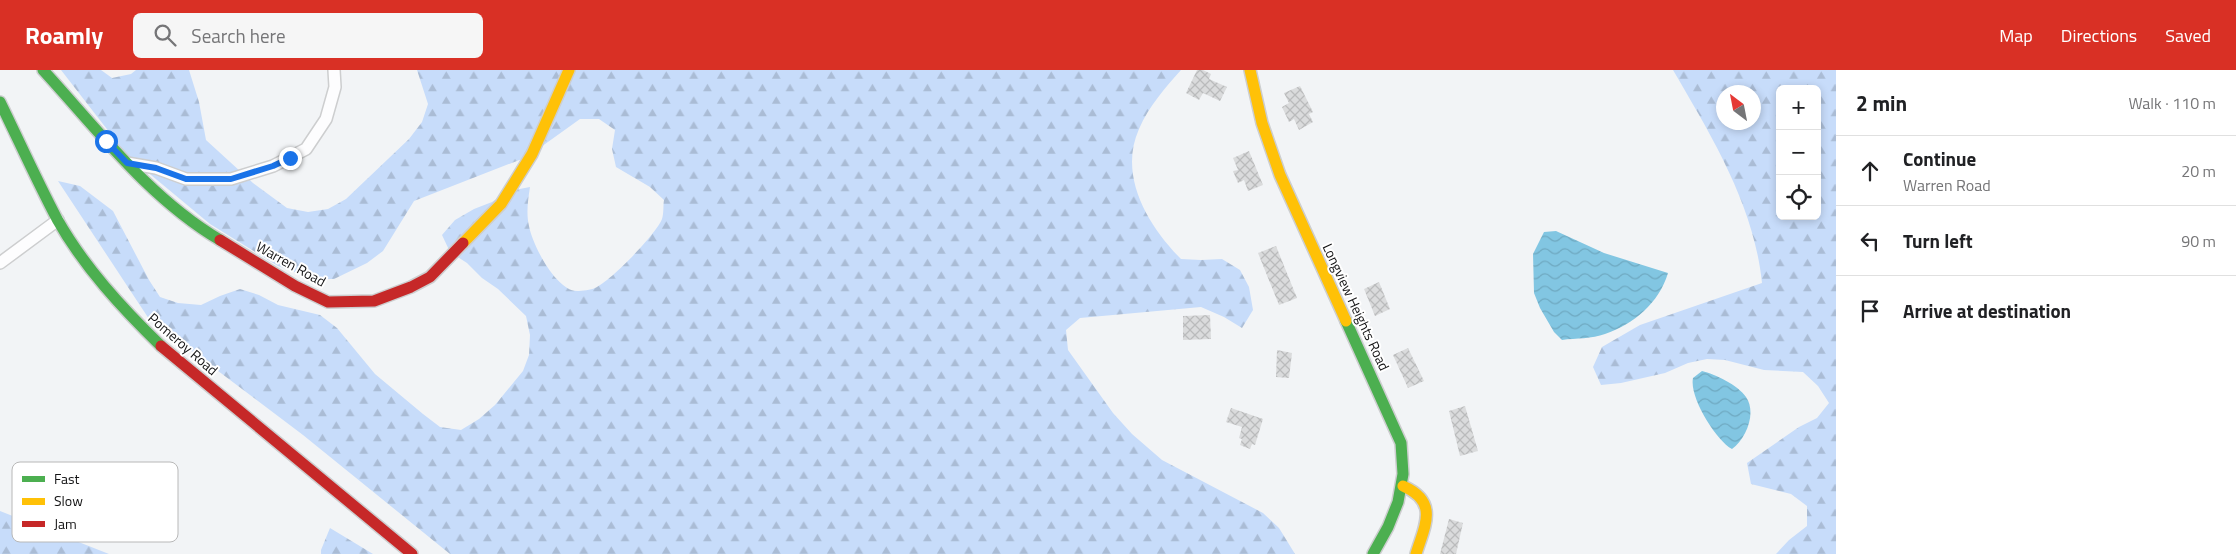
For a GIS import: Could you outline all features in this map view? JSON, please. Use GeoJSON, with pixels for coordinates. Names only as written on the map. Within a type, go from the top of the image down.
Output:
{"type":"FeatureCollection","features":[{"type":"Feature","properties":{"kind":"street","name":"Warren Road"},"geometry":{"type":"LineString","coordinates":[[43,70],[150,187],[182,214],[216,238],[295,286],[328,302],[374,301],[411,287],[430,277],[501,204],[532,154],[569,70]]}},
{"type":"Feature","properties":{"kind":"street"},"geometry":{"type":"LineString","coordinates":[[127,163],[156,168],[186,179],[231,179],[273,166],[306,149],[326,119],[335,87],[334,70]]}},
{"type":"Feature","properties":{"kind":"street","name":"Longview Heights Road"},"geometry":{"type":"LineString","coordinates":[[1250,70],[1262,124],[1280,175],[1398,432],[1403,455],[1403,486],[1389,527],[1373,554]]}},
{"type":"Feature","properties":{"kind":"street","name":"Pomeroy Road"},"geometry":{"type":"LineString","coordinates":[[0,102],[58,220],[104,287],[142,330],[412,554]]}},
{"type":"Feature","properties":{"kind":"street"},"geometry":{"type":"LineString","coordinates":[[0,263],[58,220]]}},
{"type":"Feature","properties":{"kind":"street"},"geometry":{"type":"LineString","coordinates":[[1403,486],[1418,494],[1424,500],[1426,506],[1426,515],[1416,554]]}},
{"type":"Feature","properties":{"kind":"green space"},"geometry":{"type":"Polygon","coordinates":[[[61,70],[101,70],[112,78],[131,74],[136,70],[189,70],[199,102],[206,140],[253,183],[287,208],[308,212],[328,209],[346,199],[409,139],[422,122],[428,104],[417,70],[1181,70],[1152,105],[1139,129],[1133,147],[1134,182],[1148,216],[1169,246],[1181,259],[1222,259],[1240,270],[1249,287],[1253,310],[1242,328],[1224,317],[1201,307],[1080,318],[1066,330],[1068,350],[1113,413],[1132,434],[1162,460],[1263,513],[1279,528],[1295,554],[450,554],[303,435],[149,319],[58,181],[80,186],[113,211],[160,297],[178,303],[201,305],[240,289],[259,295],[278,305],[320,315],[337,328],[375,374],[423,414],[440,427],[461,430],[479,419],[495,405],[523,371],[529,355],[530,335],[526,316],[498,289],[482,278],[467,263],[450,252],[442,235],[455,220],[474,209],[492,202],[509,191],[530,187],[527,211],[531,234],[540,254],[553,275],[569,289],[577,291],[595,288],[602,284],[642,246],[658,226],[663,212],[664,200],[650,187],[616,167],[612,149],[615,130],[599,119],[580,119],[527,157],[414,201],[383,251],[367,263],[334,279],[314,279],[278,266],[210,224],[127,155],[61,70]]]}},
{"type":"Feature","properties":{"kind":"green space"},"geometry":{"type":"Polygon","coordinates":[[[1673,70],[1836,70],[1836,554],[1776,554],[1789,540],[1807,526],[1807,506],[1791,494],[1751,484],[1747,463],[1799,427],[1817,418],[1829,403],[1818,386],[1803,372],[1764,370],[1725,360],[1707,359],[1688,363],[1665,373],[1621,383],[1601,385],[1593,367],[1602,347],[1640,325],[1762,283],[1750,226],[1741,199],[1716,146],[1673,70]]]}},
{"type":"Feature","properties":{"kind":"green space"},"geometry":{"type":"Polygon","coordinates":[[[0,511],[12,516],[12,542],[79,542],[109,554],[0,554],[0,511]]]}},
{"type":"Feature","properties":{"kind":"green space"},"geometry":{"type":"Polygon","coordinates":[[[330,528],[373,554],[321,554],[330,528]]]}},
{"type":"Feature","properties":{"kind":"water"},"geometry":{"type":"Polygon","coordinates":[[[1556,231],[1604,253],[1668,273],[1664,284],[1652,303],[1644,311],[1616,330],[1595,337],[1562,340],[1554,332],[1540,308],[1534,293],[1533,254],[1544,232],[1556,231]]]}},
{"type":"Feature","properties":{"kind":"water"},"geometry":{"type":"Polygon","coordinates":[[[1702,371],[1720,377],[1732,384],[1746,397],[1749,403],[1750,418],[1748,425],[1742,439],[1732,449],[1712,428],[1695,396],[1693,378],[1702,371]]]}},
{"type":"Feature","properties":{"kind":"building"},"geometry":{"type":"Polygon","coordinates":[[[1197,70],[1203,70],[1211,74],[1209,79],[1227,87],[1220,101],[1203,93],[1199,100],[1186,93],[1197,70]]]}},
{"type":"Feature","properties":{"kind":"building"},"geometry":{"type":"Polygon","coordinates":[[[1300,86],[1313,112],[1309,114],[1313,122],[1299,130],[1294,119],[1289,122],[1282,107],[1289,103],[1284,93],[1300,86]]]}},
{"type":"Feature","properties":{"kind":"building"},"geometry":{"type":"Polygon","coordinates":[[[1249,151],[1263,185],[1248,191],[1244,180],[1238,183],[1233,171],[1238,170],[1233,158],[1249,151]]]}},
{"type":"Feature","properties":{"kind":"building"},"geometry":{"type":"Polygon","coordinates":[[[1276,246],[1297,298],[1279,305],[1258,253],[1276,246]]]}},
{"type":"Feature","properties":{"kind":"building"},"geometry":{"type":"Polygon","coordinates":[[[1379,282],[1390,309],[1375,316],[1364,289],[1379,282]]]}},
{"type":"Feature","properties":{"kind":"building"},"geometry":{"type":"Polygon","coordinates":[[[1210,315],[1211,339],[1183,340],[1183,316],[1210,315]]]}},
{"type":"Feature","properties":{"kind":"building"},"geometry":{"type":"Polygon","coordinates":[[[1408,348],[1424,381],[1408,388],[1393,355],[1408,348]]]}},
{"type":"Feature","properties":{"kind":"building"},"geometry":{"type":"Polygon","coordinates":[[[1277,350],[1292,353],[1289,378],[1276,377],[1277,350]]]}},
{"type":"Feature","properties":{"kind":"building"},"geometry":{"type":"Polygon","coordinates":[[[1465,406],[1478,451],[1460,456],[1449,411],[1465,406]]]}},
{"type":"Feature","properties":{"kind":"building"},"geometry":{"type":"Polygon","coordinates":[[[1231,408],[1263,419],[1255,445],[1252,444],[1250,449],[1240,445],[1242,439],[1239,438],[1242,427],[1226,422],[1231,408]]]}},
{"type":"Feature","properties":{"kind":"building"},"geometry":{"type":"Polygon","coordinates":[[[1449,519],[1463,523],[1456,554],[1440,554],[1449,519]]]}},
{"type":"Feature","properties":{"kind":"traffic: fast"},"geometry":{"type":"LineString","coordinates":[[43,70],[147,184],[194,223],[220,240]]}},
{"type":"Feature","properties":{"kind":"traffic: fast"},"geometry":{"type":"LineString","coordinates":[[0,102],[57,219],[79,254],[104,286],[161,346]]}},
{"type":"Feature","properties":{"kind":"traffic: fast"},"geometry":{"type":"LineString","coordinates":[[1346,321],[1401,443],[1403,474],[1398,502],[1388,527],[1373,554]]}},
{"type":"Feature","properties":{"kind":"traffic: slow"},"geometry":{"type":"LineString","coordinates":[[463,243],[501,204],[532,154],[569,70]]}},
{"type":"Feature","properties":{"kind":"traffic: slow"},"geometry":{"type":"LineString","coordinates":[[1250,70],[1262,123],[1280,175],[1346,321]]}},
{"type":"Feature","properties":{"kind":"traffic: slow"},"geometry":{"type":"LineString","coordinates":[[1403,486],[1414,492],[1421,499],[1425,507],[1425,524],[1416,554]]}},
{"type":"Feature","properties":{"kind":"traffic: jam"},"geometry":{"type":"LineString","coordinates":[[220,240],[295,286],[328,302],[374,301],[411,287],[430,277],[463,243]]}},
{"type":"Feature","properties":{"kind":"traffic: jam"},"geometry":{"type":"LineString","coordinates":[[161,346],[412,554]]}},
{"type":"Feature","properties":{"kind":"route"},"geometry":{"type":"LineString","coordinates":[[106,141],[127,163],[156,168],[186,179],[231,179],[273,166],[290,158]]}}]}
